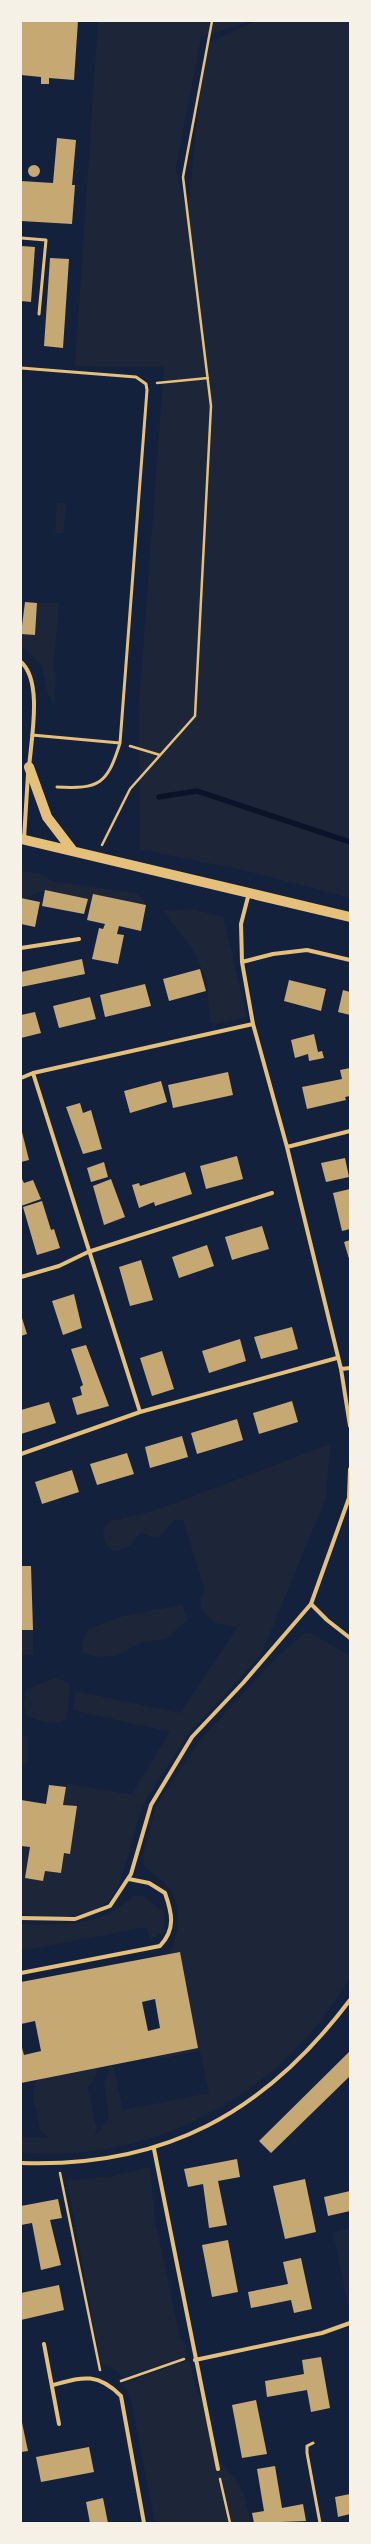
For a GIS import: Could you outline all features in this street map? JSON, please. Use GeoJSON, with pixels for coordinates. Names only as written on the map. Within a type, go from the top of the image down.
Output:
{"type":"FeatureCollection","features":[{"type":"Feature","properties":{"kind":"main road"},"geometry":{"type":"LineString","coordinates":[[29,767],[47,817],[73,851]]}},
{"type":"Feature","properties":{"kind":"main road"},"geometry":{"type":"LineString","coordinates":[[22,839],[350,917]]}},
{"type":"Feature","properties":{"kind":"street"},"geometry":{"type":"LineString","coordinates":[[21,662],[28,668],[34,687],[29,767],[22,839]]}},
{"type":"Feature","properties":{"kind":"street"},"geometry":{"type":"LineString","coordinates":[[249,893],[241,924],[242,962],[253,1024],[287,1147],[341,1370],[350,1426]]}},
{"type":"Feature","properties":{"kind":"street"},"geometry":{"type":"LineString","coordinates":[[21,948],[79,938]]}},
{"type":"Feature","properties":{"kind":"street"},"geometry":{"type":"LineString","coordinates":[[242,962],[273,954],[307,950],[350,960]]}},
{"type":"Feature","properties":{"kind":"street"},"geometry":{"type":"LineString","coordinates":[[21,1078],[33,1073],[76,1065],[253,1024]]}},
{"type":"Feature","properties":{"kind":"street"},"geometry":{"type":"LineString","coordinates":[[33,1073],[88,1252],[140,1412]]}},
{"type":"Feature","properties":{"kind":"street"},"geometry":{"type":"LineString","coordinates":[[287,1147],[350,1131]]}},
{"type":"Feature","properties":{"kind":"street"},"geometry":{"type":"LineString","coordinates":[[21,1278],[59,1266],[88,1252],[272,1193]]}},
{"type":"Feature","properties":{"kind":"street"},"geometry":{"type":"LineString","coordinates":[[21,1454],[140,1412],[337,1358]]}},
{"type":"Feature","properties":{"kind":"street"},"geometry":{"type":"LineString","coordinates":[[341,1370],[350,1368]]}},
{"type":"Feature","properties":{"kind":"street"},"geometry":{"type":"LineString","coordinates":[[21,1918],[75,1920],[110,1906],[128,1879],[151,1805],[192,1737],[243,1683],[311,1604],[349,1498],[350,1469]]}},
{"type":"Feature","properties":{"kind":"street"},"geometry":{"type":"LineString","coordinates":[[311,1604],[327,1620],[350,1638]]}},
{"type":"Feature","properties":{"kind":"street"},"geometry":{"type":"LineString","coordinates":[[21,1973],[160,1946],[167,1939],[171,1925],[172,1914],[165,1893],[148,1883],[128,1879]]}},
{"type":"Feature","properties":{"kind":"street"},"geometry":{"type":"LineString","coordinates":[[21,2163],[58,2163],[107,2160],[154,2149],[208,2126],[272,2084],[324,2035],[350,2000]]}},
{"type":"Feature","properties":{"kind":"street"},"geometry":{"type":"LineString","coordinates":[[154,2149],[218,2469]]}},
{"type":"Feature","properties":{"kind":"street"},"geometry":{"type":"LineString","coordinates":[[195,2357],[322,2333],[350,2323]]}},
{"type":"Feature","properties":{"kind":"street"},"geometry":{"type":"LineString","coordinates":[[44,2344],[53,2384],[59,2424]]}},
{"type":"Feature","properties":{"kind":"street"},"geometry":{"type":"LineString","coordinates":[[53,2384],[81,2377],[92,2377],[110,2385],[121,2396],[144,2523]]}},
{"type":"Feature","properties":{"kind":"lane"},"geometry":{"type":"LineString","coordinates":[[21,238],[46,240],[39,314]]}},
{"type":"Feature","properties":{"kind":"lane"},"geometry":{"type":"LineString","coordinates":[[21,368],[136,377],[146,384],[127,665],[120,743],[114,761],[106,776],[95,785],[86,788],[56,787]]}},
{"type":"Feature","properties":{"kind":"lane"},"geometry":{"type":"LineString","coordinates":[[31,734],[120,743]]}},
{"type":"Feature","properties":{"kind":"lane"},"geometry":{"type":"LineString","coordinates":[[313,2443],[307,2446],[307,2453],[320,2523]]}},
{"type":"Feature","properties":{"kind":"path"},"geometry":{"type":"LineString","coordinates":[[97,856],[130,788],[195,716],[211,406],[183,177],[212,21]]}},
{"type":"Feature","properties":{"kind":"path"},"geometry":{"type":"LineString","coordinates":[[146,384],[208,378]]}},
{"type":"Feature","properties":{"kind":"path"},"geometry":{"type":"LineString","coordinates":[[120,743],[160,754]]}},
{"type":"Feature","properties":{"kind":"path"},"geometry":{"type":"LineString","coordinates":[[58,2163],[102,2381]]}},
{"type":"Feature","properties":{"kind":"path"},"geometry":{"type":"LineString","coordinates":[[110,2385],[195,2357]]}},
{"type":"Feature","properties":{"kind":"path"},"geometry":{"type":"LineString","coordinates":[[218,2469],[230,2523]]}},
{"type":"Feature","properties":{"kind":"shaded area"},"geometry":{"type":"Polygon","coordinates":[[[98,21],[251,21],[201,37],[176,167],[189,225],[188,207],[206,44],[255,21],[350,21],[350,898],[251,872],[140,849],[139,706],[164,367],[75,366],[98,21]]]}},
{"type":"Feature","properties":{"kind":"shaded area"},"geometry":{"type":"Polygon","coordinates":[[[57,503],[66,503],[63,533],[55,533],[57,503]]]}},
{"type":"Feature","properties":{"kind":"shaded area"},"geometry":{"type":"Polygon","coordinates":[[[37,603],[59,603],[53,672],[56,673],[54,705],[48,695],[41,664],[21,646],[21,634],[35,635],[37,603]]]}},
{"type":"Feature","properties":{"kind":"shaded area"},"geometry":{"type":"Polygon","coordinates":[[[21,871],[41,874],[52,881],[136,893],[145,901],[141,911],[72,902],[42,891],[21,900],[21,871]]]}},
{"type":"Feature","properties":{"kind":"shaded area"},"geometry":{"type":"Polygon","coordinates":[[[192,909],[223,917],[247,1017],[216,1024],[210,1022],[207,980],[193,950],[163,911],[192,909]]]}},
{"type":"Feature","properties":{"kind":"shaded area"},"geometry":{"type":"Polygon","coordinates":[[[330,1444],[326,1498],[261,1655],[189,1733],[143,1804],[119,1885],[107,1903],[89,1912],[59,1918],[21,1914],[21,1846],[30,1847],[26,1878],[43,1881],[45,1871],[61,1873],[64,1853],[70,1853],[77,1807],[63,1805],[67,1783],[131,1795],[170,1732],[73,1710],[75,1691],[180,1713],[238,1627],[215,1623],[201,1610],[200,1597],[205,1590],[183,1520],[175,1520],[158,1538],[139,1533],[130,1547],[114,1551],[105,1543],[103,1528],[111,1521],[142,1514],[178,1502],[330,1444]]]}},
{"type":"Feature","properties":{"kind":"shaded area"},"geometry":{"type":"Polygon","coordinates":[[[182,1605],[188,1619],[166,1639],[139,1643],[116,1656],[98,1657],[81,1653],[83,1639],[89,1629],[123,1616],[182,1605]]]}},
{"type":"Feature","properties":{"kind":"shaded area"},"geometry":{"type":"Polygon","coordinates":[[[21,1630],[33,1630],[33,1654],[21,1655],[21,1630]]]}},
{"type":"Feature","properties":{"kind":"shaded area"},"geometry":{"type":"Polygon","coordinates":[[[311,1633],[350,1656],[350,1977],[325,2015],[297,2048],[265,2077],[229,2102],[190,2123],[150,2138],[107,2149],[64,2153],[21,2152],[21,2137],[50,2138],[40,2130],[33,2096],[36,2080],[98,2068],[94,2080],[88,2088],[97,2131],[93,2135],[97,2134],[109,2117],[104,2084],[111,2065],[114,2068],[123,2110],[209,2093],[200,2051],[154,2060],[150,2058],[198,2048],[180,1952],[163,1955],[170,1953],[176,1937],[178,1911],[176,1902],[168,1887],[144,1866],[143,1856],[156,1807],[199,1741],[275,1659],[303,1634],[311,1633]]]}},
{"type":"Feature","properties":{"kind":"shaded area"},"geometry":{"type":"Polygon","coordinates":[[[55,1678],[70,1683],[67,1719],[57,1723],[52,1723],[41,1721],[26,1715],[24,1704],[26,1689],[55,1678]]]}},
{"type":"Feature","properties":{"kind":"shaded area"},"geometry":{"type":"Polygon","coordinates":[[[21,1734],[28,1737],[28,1761],[21,1767],[21,1734]]]}},
{"type":"Feature","properties":{"kind":"shaded area"},"geometry":{"type":"Polygon","coordinates":[[[133,1896],[143,1896],[164,1912],[164,1932],[150,1940],[147,1927],[21,1951],[21,1924],[52,1925],[94,1919],[107,1914],[133,1896]]]}},
{"type":"Feature","properties":{"kind":"shaded area"},"geometry":{"type":"Polygon","coordinates":[[[150,2167],[155,2221],[180,2338],[186,2345],[187,2356],[123,2378],[117,2371],[101,2363],[67,2181],[113,2176],[150,2167]]]}},
{"type":"Feature","properties":{"kind":"shaded area"},"geometry":{"type":"Polygon","coordinates":[[[350,2228],[350,2305],[348,2306],[333,2232],[350,2228]]]}},
{"type":"Feature","properties":{"kind":"shaded area"},"geometry":{"type":"Polygon","coordinates":[[[189,2360],[197,2392],[202,2398],[215,2457],[237,2480],[244,2495],[251,2523],[155,2523],[130,2395],[122,2384],[189,2360]]]}},
{"type":"Feature","properties":{"kind":"building"},"geometry":{"type":"Polygon","coordinates":[[[21,21],[78,21],[74,80],[49,78],[49,84],[41,84],[41,77],[21,75],[21,21]]]}},
{"type":"Feature","properties":{"kind":"building"},"geometry":{"type":"Polygon","coordinates":[[[57,138],[76,140],[72,185],[75,185],[72,224],[21,221],[21,181],[53,183],[57,138]]]}},
{"type":"Feature","properties":{"kind":"building"},"geometry":{"type":"Polygon","coordinates":[[[34,165],[38,167],[40,171],[38,175],[34,177],[30,175],[28,171],[30,167],[34,165]]]}},
{"type":"Feature","properties":{"kind":"building"},"geometry":{"type":"Polygon","coordinates":[[[21,246],[35,247],[31,302],[21,301],[21,246]]]}},
{"type":"Feature","properties":{"kind":"building"},"geometry":{"type":"Polygon","coordinates":[[[50,258],[69,259],[63,348],[44,346],[50,258]]]}},
{"type":"Feature","properties":{"kind":"building"},"geometry":{"type":"Polygon","coordinates":[[[25,602],[37,603],[35,635],[21,634],[25,602]]]}},
{"type":"Feature","properties":{"kind":"building"},"geometry":{"type":"Polygon","coordinates":[[[45,890],[88,899],[84,914],[42,906],[45,890]]]}},
{"type":"Feature","properties":{"kind":"building"},"geometry":{"type":"Polygon","coordinates":[[[93,894],[146,905],[141,931],[119,926],[117,934],[124,935],[118,964],[92,959],[99,928],[103,929],[105,924],[87,920],[93,894]]]}},
{"type":"Feature","properties":{"kind":"building"},"geometry":{"type":"Polygon","coordinates":[[[21,898],[40,902],[35,927],[21,924],[21,898]]]}},
{"type":"Feature","properties":{"kind":"building"},"geometry":{"type":"Polygon","coordinates":[[[82,959],[85,974],[21,987],[21,972],[82,959]]]}},
{"type":"Feature","properties":{"kind":"building"},"geometry":{"type":"Polygon","coordinates":[[[200,969],[206,991],[169,1001],[163,979],[200,969]]]}},
{"type":"Feature","properties":{"kind":"building"},"geometry":{"type":"Polygon","coordinates":[[[289,980],[326,989],[321,1011],[284,1001],[289,980]]]}},
{"type":"Feature","properties":{"kind":"building"},"geometry":{"type":"Polygon","coordinates":[[[145,984],[151,1006],[105,1017],[100,995],[145,984]]]}},
{"type":"Feature","properties":{"kind":"building"},"geometry":{"type":"Polygon","coordinates":[[[343,990],[350,992],[350,1015],[338,1012],[343,990]]]}},
{"type":"Feature","properties":{"kind":"building"},"geometry":{"type":"Polygon","coordinates":[[[90,997],[96,1019],[59,1028],[53,1006],[90,997]]]}},
{"type":"Feature","properties":{"kind":"building"},"geometry":{"type":"Polygon","coordinates":[[[35,1012],[41,1033],[21,1038],[21,1015],[35,1012]]]}},
{"type":"Feature","properties":{"kind":"building"},"geometry":{"type":"Polygon","coordinates":[[[314,1034],[318,1052],[322,1051],[324,1058],[309,1061],[308,1054],[295,1058],[291,1040],[314,1034]]]}},
{"type":"Feature","properties":{"kind":"building"},"geometry":{"type":"Polygon","coordinates":[[[350,1068],[350,1096],[345,1097],[346,1100],[307,1109],[302,1087],[342,1079],[340,1070],[350,1068]]]}},
{"type":"Feature","properties":{"kind":"building"},"geometry":{"type":"Polygon","coordinates":[[[228,1072],[233,1095],[173,1108],[168,1085],[228,1072]]]}},
{"type":"Feature","properties":{"kind":"building"},"geometry":{"type":"Polygon","coordinates":[[[161,1081],[167,1102],[130,1113],[124,1091],[161,1081]]]}},
{"type":"Feature","properties":{"kind":"building"},"geometry":{"type":"Polygon","coordinates":[[[80,1103],[83,1113],[91,1110],[102,1149],[83,1154],[66,1107],[80,1103]]]}},
{"type":"Feature","properties":{"kind":"building"},"geometry":{"type":"Polygon","coordinates":[[[21,1128],[29,1160],[21,1162],[21,1128]]]}},
{"type":"Feature","properties":{"kind":"building"},"geometry":{"type":"Polygon","coordinates":[[[237,1156],[243,1179],[206,1189],[200,1166],[237,1156]]]}},
{"type":"Feature","properties":{"kind":"building"},"geometry":{"type":"Polygon","coordinates":[[[345,1158],[349,1177],[326,1182],[321,1163],[345,1158]]]}},
{"type":"Feature","properties":{"kind":"building"},"geometry":{"type":"Polygon","coordinates":[[[104,1162],[108,1177],[91,1182],[87,1168],[104,1162]]]}},
{"type":"Feature","properties":{"kind":"building"},"geometry":{"type":"Polygon","coordinates":[[[185,1172],[192,1194],[155,1206],[154,1202],[139,1208],[132,1185],[139,1183],[140,1186],[185,1172]]]}},
{"type":"Feature","properties":{"kind":"building"},"geometry":{"type":"Polygon","coordinates":[[[21,1177],[24,1183],[33,1180],[41,1199],[21,1206],[21,1177]]]}},
{"type":"Feature","properties":{"kind":"building"},"geometry":{"type":"Polygon","coordinates":[[[111,1179],[125,1217],[104,1225],[93,1186],[111,1179]]]}},
{"type":"Feature","properties":{"kind":"building"},"geometry":{"type":"Polygon","coordinates":[[[350,1189],[350,1229],[342,1231],[333,1193],[350,1189]]]}},
{"type":"Feature","properties":{"kind":"building"},"geometry":{"type":"Polygon","coordinates":[[[42,1201],[51,1230],[54,1229],[60,1248],[37,1255],[23,1207],[42,1201]]]}},
{"type":"Feature","properties":{"kind":"building"},"geometry":{"type":"Polygon","coordinates":[[[262,1226],[269,1249],[232,1260],[225,1237],[262,1226]]]}},
{"type":"Feature","properties":{"kind":"building"},"geometry":{"type":"Polygon","coordinates":[[[350,1240],[350,1262],[344,1242],[350,1240]]]}},
{"type":"Feature","properties":{"kind":"building"},"geometry":{"type":"Polygon","coordinates":[[[207,1245],[214,1266],[179,1278],[172,1257],[207,1245]]]}},
{"type":"Feature","properties":{"kind":"building"},"geometry":{"type":"Polygon","coordinates":[[[141,1260],[153,1300],[130,1306],[119,1267],[141,1260]]]}},
{"type":"Feature","properties":{"kind":"building"},"geometry":{"type":"Polygon","coordinates":[[[74,1294],[82,1328],[63,1335],[52,1301],[74,1294]]]}},
{"type":"Feature","properties":{"kind":"building"},"geometry":{"type":"Polygon","coordinates":[[[21,1315],[27,1334],[21,1336],[21,1315]]]}},
{"type":"Feature","properties":{"kind":"building"},"geometry":{"type":"Polygon","coordinates":[[[292,1327],[298,1349],[261,1359],[254,1337],[292,1327]]]}},
{"type":"Feature","properties":{"kind":"building"},"geometry":{"type":"Polygon","coordinates":[[[240,1339],[246,1361],[209,1373],[202,1351],[240,1339]]]}},
{"type":"Feature","properties":{"kind":"building"},"geometry":{"type":"Polygon","coordinates":[[[86,1345],[109,1406],[77,1415],[72,1398],[82,1395],[80,1387],[83,1385],[71,1349],[86,1345]]]}},
{"type":"Feature","properties":{"kind":"building"},"geometry":{"type":"Polygon","coordinates":[[[162,1351],[174,1389],[152,1396],[140,1358],[162,1351]]]}},
{"type":"Feature","properties":{"kind":"building"},"geometry":{"type":"Polygon","coordinates":[[[292,1401],[298,1422],[259,1434],[253,1413],[292,1401]]]}},
{"type":"Feature","properties":{"kind":"building"},"geometry":{"type":"Polygon","coordinates":[[[49,1402],[56,1423],[21,1434],[21,1410],[49,1402]]]}},
{"type":"Feature","properties":{"kind":"building"},"geometry":{"type":"Polygon","coordinates":[[[237,1419],[243,1440],[197,1454],[191,1433],[237,1419]]]}},
{"type":"Feature","properties":{"kind":"building"},"geometry":{"type":"Polygon","coordinates":[[[182,1436],[188,1457],[150,1468],[145,1447],[182,1436]]]}},
{"type":"Feature","properties":{"kind":"building"},"geometry":{"type":"Polygon","coordinates":[[[127,1453],[134,1474],[97,1485],[90,1464],[127,1453]]]}},
{"type":"Feature","properties":{"kind":"building"},"geometry":{"type":"Polygon","coordinates":[[[72,1470],[79,1492],[42,1504],[35,1482],[72,1470]]]}},
{"type":"Feature","properties":{"kind":"building"},"geometry":{"type":"Polygon","coordinates":[[[21,1566],[31,1566],[33,1630],[21,1630],[21,1566]]]}},
{"type":"Feature","properties":{"kind":"building"},"geometry":{"type":"Polygon","coordinates":[[[49,1785],[66,1787],[63,1805],[77,1806],[70,1854],[64,1853],[61,1873],[45,1871],[43,1881],[25,1878],[30,1847],[21,1846],[21,1800],[46,1804],[49,1785]]]}},
{"type":"Feature","properties":{"kind":"building"},"geometry":{"type":"Polygon","coordinates":[[[180,1952],[198,2048],[21,2083],[21,2044],[24,2055],[41,2051],[35,2021],[21,2024],[21,1982],[180,1952]],[[155,1999],[142,2002],[148,2031],[160,2028],[155,1999]]]}},
{"type":"Feature","properties":{"kind":"building"},"geometry":{"type":"Polygon","coordinates":[[[350,2051],[350,2076],[271,2153],[259,2141],[350,2051]]]}},
{"type":"Feature","properties":{"kind":"building"},"geometry":{"type":"Polygon","coordinates":[[[237,2159],[240,2177],[218,2181],[227,2225],[209,2228],[203,2184],[188,2187],[184,2169],[237,2159]]]}},
{"type":"Feature","properties":{"kind":"building"},"geometry":{"type":"Polygon","coordinates":[[[305,2179],[316,2232],[285,2239],[273,2186],[305,2179]]]}},
{"type":"Feature","properties":{"kind":"building"},"geometry":{"type":"Polygon","coordinates":[[[350,2191],[350,2211],[328,2216],[324,2197],[350,2191]]]}},
{"type":"Feature","properties":{"kind":"building"},"geometry":{"type":"Polygon","coordinates":[[[58,2199],[62,2218],[50,2220],[61,2265],[41,2270],[32,2223],[21,2225],[21,2206],[58,2199]]]}},
{"type":"Feature","properties":{"kind":"building"},"geometry":{"type":"Polygon","coordinates":[[[228,2240],[238,2292],[212,2297],[202,2245],[228,2240]]]}},
{"type":"Feature","properties":{"kind":"building"},"geometry":{"type":"Polygon","coordinates":[[[301,2258],[312,2309],[294,2313],[291,2300],[251,2308],[248,2292],[288,2284],[283,2262],[301,2258]]]}},
{"type":"Feature","properties":{"kind":"building"},"geometry":{"type":"Polygon","coordinates":[[[59,2285],[64,2310],[21,2320],[21,2293],[59,2285]]]}},
{"type":"Feature","properties":{"kind":"building"},"geometry":{"type":"Polygon","coordinates":[[[321,2357],[330,2408],[311,2412],[307,2390],[267,2397],[265,2381],[304,2374],[302,2360],[321,2357]]]}},
{"type":"Feature","properties":{"kind":"building"},"geometry":{"type":"Polygon","coordinates":[[[256,2400],[267,2454],[242,2458],[232,2405],[256,2400]]]}},
{"type":"Feature","properties":{"kind":"building"},"geometry":{"type":"Polygon","coordinates":[[[21,2418],[28,2451],[21,2452],[21,2418]]]}},
{"type":"Feature","properties":{"kind":"building"},"geometry":{"type":"Polygon","coordinates":[[[89,2447],[94,2472],[41,2482],[36,2457],[89,2447]]]}},
{"type":"Feature","properties":{"kind":"building"},"geometry":{"type":"Polygon","coordinates":[[[275,2466],[282,2508],[303,2504],[306,2521],[254,2523],[252,2513],[264,2511],[257,2469],[275,2466]]]}},
{"type":"Feature","properties":{"kind":"building"},"geometry":{"type":"Polygon","coordinates":[[[350,2494],[350,2514],[338,2517],[335,2497],[350,2494]]]}},
{"type":"Feature","properties":{"kind":"building"},"geometry":{"type":"Polygon","coordinates":[[[103,2498],[108,2523],[90,2523],[86,2502],[103,2498]]]}},
{"type":"Feature","properties":{"kind":"waterway"},"geometry":{"type":"LineString","coordinates":[[159,797],[197,791],[350,842]]}}]}
